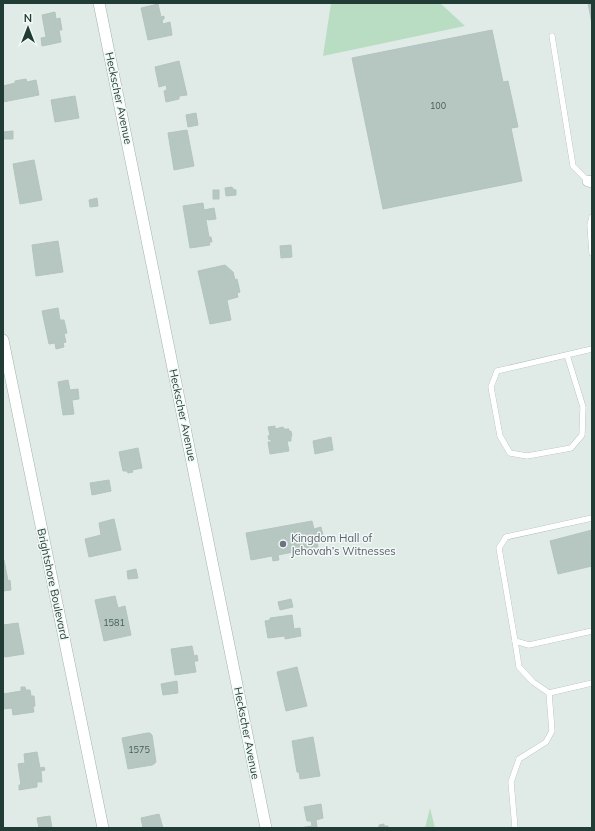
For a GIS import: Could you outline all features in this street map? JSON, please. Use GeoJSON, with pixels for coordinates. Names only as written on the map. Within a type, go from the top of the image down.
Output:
{"type":"FeatureCollection","features":[{"type":"Feature","properties":{"kind":"street","name":"Heckscher Avenue"},"geometry":{"type":"LineString","coordinates":[[99,3],[266,828]]}},
{"type":"Feature","properties":{"kind":"street","name":"Brightshore Boulevard"},"geometry":{"type":"LineString","coordinates":[[3,340],[103,828]]}},
{"type":"Feature","properties":{"kind":"lane"},"geometry":{"type":"LineString","coordinates":[[552,36],[573,166],[590,181]]}},
{"type":"Feature","properties":{"kind":"lane"},"geometry":{"type":"LineString","coordinates":[[592,217],[590,224],[592,254]]}},
{"type":"Feature","properties":{"kind":"lane"},"geometry":{"type":"LineString","coordinates":[[567,355],[583,407],[582,435],[571,448],[527,456],[510,453],[500,436],[491,387],[497,371],[592,349]]}},
{"type":"Feature","properties":{"kind":"lane"},"geometry":{"type":"LineString","coordinates":[[592,518],[506,537],[499,548],[516,641],[519,668],[532,682],[549,692],[592,683]]}},
{"type":"Feature","properties":{"kind":"lane"},"geometry":{"type":"LineString","coordinates":[[516,641],[529,645],[592,631]]}},
{"type":"Feature","properties":{"kind":"lane"},"geometry":{"type":"LineString","coordinates":[[515,828],[511,782],[519,759],[546,742],[552,731],[549,692]]}},
{"type":"Feature","properties":{"kind":"green space"},"geometry":{"type":"Polygon","coordinates":[[[331,3],[440,3],[465,26],[323,56],[331,3]]]}},
{"type":"Feature","properties":{"kind":"green space"},"geometry":{"type":"Polygon","coordinates":[[[430,808],[435,828],[425,828],[430,808]]]}},
{"type":"Feature","properties":{"kind":"building"},"geometry":{"type":"Polygon","coordinates":[[[588,3],[592,3],[592,24],[588,3]]]}},
{"type":"Feature","properties":{"kind":"building"},"geometry":{"type":"Polygon","coordinates":[[[158,4],[161,17],[164,16],[164,19],[162,20],[163,24],[170,22],[172,35],[148,40],[141,8],[158,4]]]}},
{"type":"Feature","properties":{"kind":"building"},"geometry":{"type":"Polygon","coordinates":[[[55,12],[56,19],[60,18],[62,30],[59,30],[61,42],[42,46],[41,38],[46,37],[42,15],[55,12]]]}},
{"type":"Feature","properties":{"kind":"building"},"geometry":{"type":"Polygon","coordinates":[[[492,30],[503,82],[508,81],[518,127],[511,128],[522,181],[383,209],[352,58],[492,30]]]}},
{"type":"Feature","properties":{"kind":"building"},"geometry":{"type":"Polygon","coordinates":[[[179,61],[187,95],[179,96],[179,99],[166,102],[164,91],[167,90],[166,85],[159,87],[155,67],[179,61]]]}},
{"type":"Feature","properties":{"kind":"building"},"geometry":{"type":"Polygon","coordinates":[[[26,79],[27,82],[36,80],[39,95],[3,102],[3,86],[15,83],[15,81],[26,79]]]}},
{"type":"Feature","properties":{"kind":"building"},"geometry":{"type":"Polygon","coordinates":[[[75,96],[79,118],[55,122],[51,100],[75,96]]]}},
{"type":"Feature","properties":{"kind":"building"},"geometry":{"type":"Polygon","coordinates":[[[196,113],[198,125],[188,127],[186,115],[196,113]]]}},
{"type":"Feature","properties":{"kind":"building"},"geometry":{"type":"Polygon","coordinates":[[[187,130],[194,166],[174,170],[168,133],[187,130]]]}},
{"type":"Feature","properties":{"kind":"building"},"geometry":{"type":"Polygon","coordinates":[[[13,131],[13,139],[4,139],[3,132],[13,131]]]}},
{"type":"Feature","properties":{"kind":"building"},"geometry":{"type":"Polygon","coordinates":[[[34,160],[42,200],[20,204],[13,164],[34,160]]]}},
{"type":"Feature","properties":{"kind":"building"},"geometry":{"type":"Polygon","coordinates":[[[232,187],[236,190],[236,195],[226,196],[225,188],[232,187]]]}},
{"type":"Feature","properties":{"kind":"building"},"geometry":{"type":"Polygon","coordinates":[[[213,190],[219,190],[219,199],[213,199],[213,190]]]}},
{"type":"Feature","properties":{"kind":"building"},"geometry":{"type":"Polygon","coordinates":[[[97,198],[98,206],[90,207],[89,200],[97,198]]]}},
{"type":"Feature","properties":{"kind":"building"},"geometry":{"type":"Polygon","coordinates":[[[203,203],[204,210],[214,208],[216,219],[206,220],[209,237],[211,237],[212,242],[209,242],[210,245],[190,248],[183,206],[203,203]]]}},
{"type":"Feature","properties":{"kind":"building"},"geometry":{"type":"Polygon","coordinates":[[[58,241],[63,272],[36,276],[32,245],[58,241]]]}},
{"type":"Feature","properties":{"kind":"building"},"geometry":{"type":"Polygon","coordinates":[[[291,245],[292,257],[281,258],[280,246],[291,245]]]}},
{"type":"Feature","properties":{"kind":"building"},"geometry":{"type":"Polygon","coordinates":[[[225,265],[233,272],[235,280],[237,279],[240,292],[237,293],[238,297],[227,300],[231,320],[210,324],[198,271],[225,265]]]}},
{"type":"Feature","properties":{"kind":"building"},"geometry":{"type":"Polygon","coordinates":[[[58,308],[60,320],[64,320],[67,333],[64,334],[66,342],[63,343],[64,347],[56,349],[55,343],[49,344],[42,311],[58,308]]]}},
{"type":"Feature","properties":{"kind":"building"},"geometry":{"type":"Polygon","coordinates":[[[68,380],[70,390],[78,389],[79,399],[72,400],[74,414],[63,415],[58,382],[68,380]]]}},
{"type":"Feature","properties":{"kind":"building"},"geometry":{"type":"Polygon","coordinates":[[[275,426],[275,429],[283,427],[284,429],[289,429],[289,432],[291,431],[291,441],[287,441],[289,451],[270,454],[268,442],[271,442],[271,439],[269,440],[268,436],[270,435],[268,427],[275,426]]]}},
{"type":"Feature","properties":{"kind":"building"},"geometry":{"type":"Polygon","coordinates":[[[331,437],[333,450],[315,454],[313,441],[331,437]]]}},
{"type":"Feature","properties":{"kind":"building"},"geometry":{"type":"Polygon","coordinates":[[[138,448],[142,468],[132,470],[133,472],[128,473],[127,471],[123,471],[119,452],[138,448]]]}},
{"type":"Feature","properties":{"kind":"building"},"geometry":{"type":"Polygon","coordinates":[[[109,480],[111,491],[92,495],[90,483],[109,480]]]}},
{"type":"Feature","properties":{"kind":"building"},"geometry":{"type":"Polygon","coordinates":[[[114,519],[121,550],[89,557],[85,539],[101,535],[99,523],[114,519]]]}},
{"type":"Feature","properties":{"kind":"building","name":"Kingdom Hall of Jehovah’s Witnesses"},"geometry":{"type":"Polygon","coordinates":[[[312,521],[314,529],[321,527],[324,539],[317,541],[318,547],[278,555],[279,560],[273,561],[272,556],[251,560],[246,533],[312,521]]]}},
{"type":"Feature","properties":{"kind":"building"},"geometry":{"type":"Polygon","coordinates":[[[592,530],[592,566],[558,574],[550,541],[592,530]]]}},
{"type":"Feature","properties":{"kind":"building"},"geometry":{"type":"Polygon","coordinates":[[[3,560],[8,581],[10,580],[11,590],[3,591],[3,560]]]}},
{"type":"Feature","properties":{"kind":"building"},"geometry":{"type":"Polygon","coordinates":[[[136,569],[138,578],[128,579],[127,571],[136,569]]]}},
{"type":"Feature","properties":{"kind":"building"},"geometry":{"type":"Polygon","coordinates":[[[115,596],[118,608],[125,606],[131,635],[104,641],[95,600],[115,596]]]}},
{"type":"Feature","properties":{"kind":"building"},"geometry":{"type":"Polygon","coordinates":[[[291,599],[293,607],[280,610],[278,602],[291,599]]]}},
{"type":"Feature","properties":{"kind":"building"},"geometry":{"type":"Polygon","coordinates":[[[292,615],[294,629],[300,628],[301,636],[285,639],[285,636],[268,638],[265,621],[270,620],[270,618],[292,615]]]}},
{"type":"Feature","properties":{"kind":"building"},"geometry":{"type":"Polygon","coordinates":[[[18,623],[24,654],[5,657],[3,656],[3,625],[18,623]]]}},
{"type":"Feature","properties":{"kind":"building"},"geometry":{"type":"Polygon","coordinates":[[[192,646],[194,656],[197,655],[198,661],[194,661],[196,672],[175,675],[171,649],[192,646]]]}},
{"type":"Feature","properties":{"kind":"building"},"geometry":{"type":"Polygon","coordinates":[[[297,667],[307,706],[286,711],[277,672],[297,667]]]}},
{"type":"Feature","properties":{"kind":"building"},"geometry":{"type":"Polygon","coordinates":[[[177,681],[178,693],[163,695],[161,684],[177,681]]]}},
{"type":"Feature","properties":{"kind":"building"},"geometry":{"type":"Polygon","coordinates":[[[21,687],[25,687],[26,690],[30,690],[31,696],[34,696],[34,712],[13,715],[12,708],[3,709],[3,694],[21,691],[21,687]]]}},
{"type":"Feature","properties":{"kind":"building"},"geometry":{"type":"Polygon","coordinates":[[[147,733],[152,735],[156,762],[152,765],[128,769],[122,738],[147,733]]]}},
{"type":"Feature","properties":{"kind":"building"},"geometry":{"type":"Polygon","coordinates":[[[313,737],[320,776],[300,779],[299,772],[297,772],[292,741],[313,737]]]}},
{"type":"Feature","properties":{"kind":"building"},"geometry":{"type":"Polygon","coordinates":[[[37,752],[40,768],[44,767],[45,770],[41,771],[42,782],[37,782],[37,787],[19,790],[19,785],[21,785],[18,764],[25,763],[24,754],[37,752]]]}},
{"type":"Feature","properties":{"kind":"building"},"geometry":{"type":"Polygon","coordinates":[[[321,804],[323,818],[316,820],[317,827],[299,828],[312,826],[311,821],[307,821],[304,807],[321,804]]]}},
{"type":"Feature","properties":{"kind":"building"},"geometry":{"type":"Polygon","coordinates":[[[159,814],[163,828],[143,828],[141,818],[159,814]]]}},
{"type":"Feature","properties":{"kind":"building"},"geometry":{"type":"Polygon","coordinates":[[[50,816],[52,828],[39,828],[37,818],[50,816]]]}},
{"type":"Feature","properties":{"kind":"building"},"geometry":{"type":"Polygon","coordinates":[[[384,824],[384,826],[388,826],[388,828],[377,828],[379,825],[384,824]]]}},
{"type":"Feature","properties":{"kind":"place","name":"Kingdom Hall of Jehovah’s Witnesses"},"geometry":{"type":"Point","coordinates":[283,544]}}]}
